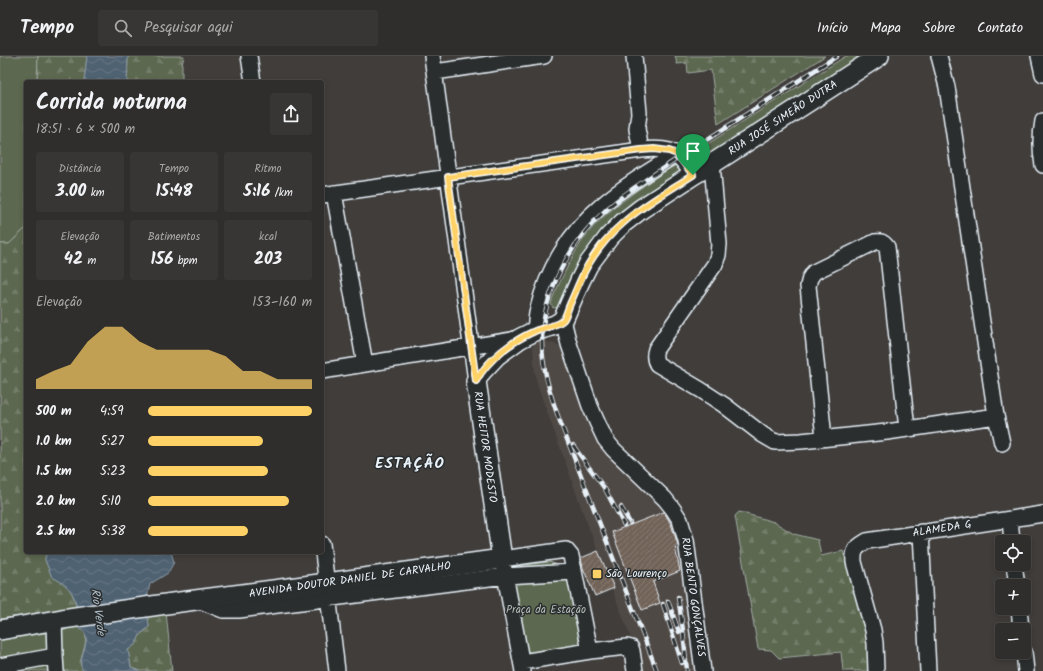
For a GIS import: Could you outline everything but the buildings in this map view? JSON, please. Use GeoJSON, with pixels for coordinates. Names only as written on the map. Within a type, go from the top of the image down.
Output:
{"type":"FeatureCollection","features":[{"type":"Feature","properties":{"kind":"main road","name":"RUA JOSÉ SIMEÃO DUTRA"},"geometry":{"type":"LineString","coordinates":[[563,320],[588,265],[609,237],[623,223],[641,209],[693,175],[879,56]]}},
{"type":"Feature","properties":{"kind":"main road"},"geometry":{"type":"LineString","coordinates":[[476,381],[481,372],[497,355],[527,335],[563,320]]}},
{"type":"Feature","properties":{"kind":"main road","name":"RUA HEITOR MODESTO"},"geometry":{"type":"LineString","coordinates":[[476,381],[504,568]]}},
{"type":"Feature","properties":{"kind":"main road","name":"AVENIDA DOUTOR DANIEL DE CARVALHO"},"geometry":{"type":"LineString","coordinates":[[0,630],[189,601],[328,591],[504,568]]}},
{"type":"Feature","properties":{"kind":"street"},"geometry":{"type":"LineString","coordinates":[[249,56],[253,80]]}},
{"type":"Feature","properties":{"kind":"street","name":"RUA HEITOR MODESTO"},"geometry":{"type":"LineString","coordinates":[[432,56],[476,381]]}},
{"type":"Feature","properties":{"kind":"street"},"geometry":{"type":"LineString","coordinates":[[435,72],[544,56]]}},
{"type":"Feature","properties":{"kind":"street"},"geometry":{"type":"LineString","coordinates":[[634,56],[639,114],[638,129],[641,150]]}},
{"type":"Feature","properties":{"kind":"street"},"geometry":{"type":"LineString","coordinates":[[939,56],[947,87],[996,416],[1002,443]]}},
{"type":"Feature","properties":{"kind":"street"},"geometry":{"type":"LineString","coordinates":[[1039,56],[1043,74]]}},
{"type":"Feature","properties":{"kind":"street"},"geometry":{"type":"LineString","coordinates":[[1042,131],[1040,149],[1043,165]]}},
{"type":"Feature","properties":{"kind":"street"},"geometry":{"type":"LineString","coordinates":[[365,364],[328,194],[641,150],[661,150],[677,154],[693,175]]}},
{"type":"Feature","properties":{"kind":"street"},"geometry":{"type":"LineString","coordinates":[[324,371],[472,347],[527,335],[557,259],[568,241],[600,206],[624,188],[677,154]]}},
{"type":"Feature","properties":{"kind":"street"},"geometry":{"type":"LineString","coordinates":[[712,164],[719,244],[718,255],[715,264],[656,349],[654,360],[657,364],[702,390],[763,435],[775,442],[802,441],[908,429],[996,416]]}},
{"type":"Feature","properties":{"kind":"street"},"geometry":{"type":"LineString","coordinates":[[824,438],[808,286],[810,278],[814,272],[875,242],[884,243],[886,247],[908,429]]}},
{"type":"Feature","properties":{"kind":"street","name":"RUA BENTO GONÇALVES"},"geometry":{"type":"LineString","coordinates":[[563,320],[569,344],[590,406],[605,439],[613,449],[665,499],[680,520],[686,540],[703,671]]}},
{"type":"Feature","properties":{"kind":"street","name":"ALAMEDA G"},"geometry":{"type":"LineString","coordinates":[[876,671],[873,630],[854,562],[854,554],[857,547],[867,541],[1043,514]]}},
{"type":"Feature","properties":{"kind":"street"},"geometry":{"type":"LineString","coordinates":[[1010,519],[1011,535]]}},
{"type":"Feature","properties":{"kind":"street"},"geometry":{"type":"LineString","coordinates":[[921,532],[928,671]]}},
{"type":"Feature","properties":{"kind":"street"},"geometry":{"type":"LineString","coordinates":[[504,568],[566,550],[571,556],[590,652]]}},
{"type":"Feature","properties":{"kind":"street"},"geometry":{"type":"LineString","coordinates":[[323,554],[337,671]]}},
{"type":"Feature","properties":{"kind":"street"},"geometry":{"type":"LineString","coordinates":[[504,568],[574,572]]}},
{"type":"Feature","properties":{"kind":"street","name":"RUA HEITOR MODESTO"},"geometry":{"type":"LineString","coordinates":[[504,568],[523,666]]}},
{"type":"Feature","properties":{"kind":"street"},"geometry":{"type":"LineString","coordinates":[[0,666],[55,664],[58,620]]}},
{"type":"Feature","properties":{"kind":"street"},"geometry":{"type":"LineString","coordinates":[[523,666],[590,652],[627,647],[631,648],[635,671]]}},
{"type":"Feature","properties":{"kind":"street"},"geometry":{"type":"LineString","coordinates":[[1025,659],[1026,671]]}},
{"type":"Feature","properties":{"kind":"shaded area"},"geometry":{"type":"Polygon","coordinates":[[[532,337],[561,346],[580,397],[670,514],[679,542],[696,671],[644,671],[612,589],[595,596],[579,559],[598,551],[539,390],[535,374],[532,337]]]}},
{"type":"Feature","properties":{"kind":"green space"},"geometry":{"type":"Polygon","coordinates":[[[0,56],[38,56],[37,80],[24,80],[24,230],[9,244],[0,244],[0,56]]]}},
{"type":"Feature","properties":{"kind":"green space"},"geometry":{"type":"Polygon","coordinates":[[[38,56],[87,56],[84,80],[37,80],[38,56]]]}},
{"type":"Feature","properties":{"kind":"green space"},"geometry":{"type":"Polygon","coordinates":[[[128,56],[184,56],[182,65],[182,80],[127,80],[128,56]]]}},
{"type":"Feature","properties":{"kind":"green space"},"geometry":{"type":"Polygon","coordinates":[[[675,56],[825,56],[718,124],[711,70],[688,73],[687,63],[677,64],[675,56]]]}},
{"type":"Feature","properties":{"kind":"green space"},"geometry":{"type":"Polygon","coordinates":[[[846,56],[873,56],[709,156],[698,158],[687,157],[846,56]]]}},
{"type":"Feature","properties":{"kind":"green space"},"geometry":{"type":"Polygon","coordinates":[[[677,164],[682,170],[680,174],[620,216],[562,303],[558,307],[553,308],[551,304],[553,297],[576,251],[585,237],[604,217],[626,198],[673,165],[677,164]]]}},
{"type":"Feature","properties":{"kind":"green space"},"geometry":{"type":"Polygon","coordinates":[[[24,230],[24,554],[46,554],[45,560],[52,577],[63,583],[70,590],[77,612],[46,617],[35,614],[0,619],[0,244],[9,244],[24,230]]]}},
{"type":"Feature","properties":{"kind":"green space"},"geometry":{"type":"Polygon","coordinates":[[[739,512],[774,522],[794,534],[818,540],[821,556],[843,551],[867,623],[871,671],[843,671],[841,652],[779,658],[771,650],[758,649],[735,516],[739,512]]]}},
{"type":"Feature","properties":{"kind":"green space","name":"Praça da Estação"},"geometry":{"type":"Polygon","coordinates":[[[549,562],[561,566],[567,572],[583,649],[527,657],[509,567],[549,562]]]}},
{"type":"Feature","properties":{"kind":"green space"},"geometry":{"type":"Polygon","coordinates":[[[166,612],[172,671],[140,671],[131,667],[128,650],[136,644],[140,635],[149,627],[147,615],[166,612]]]}},
{"type":"Feature","properties":{"kind":"green space"},"geometry":{"type":"Polygon","coordinates":[[[78,625],[86,635],[80,663],[83,671],[0,671],[0,639],[66,630],[66,626],[78,625]]]}},
{"type":"Feature","properties":{"kind":"water"},"geometry":{"type":"Polygon","coordinates":[[[87,56],[128,56],[127,80],[84,80],[87,56]]]}},
{"type":"Feature","properties":{"kind":"water","name":"Rio Verde"},"geometry":{"type":"Polygon","coordinates":[[[46,554],[172,554],[174,562],[168,573],[150,584],[146,602],[149,627],[140,635],[136,644],[128,650],[131,667],[140,671],[83,671],[81,663],[86,638],[83,631],[78,628],[74,597],[66,586],[52,577],[45,560],[46,554]]]}},
{"type":"Feature","properties":{"kind":"railway"},"geometry":{"type":"LineString","coordinates":[[657,671],[561,424],[551,394],[545,373],[542,352],[543,323],[547,305],[553,286],[571,251],[582,235],[612,204],[630,190],[677,159],[837,56]]}},
{"type":"Feature","properties":{"kind":"railway"},"geometry":{"type":"LineString","coordinates":[[573,445],[605,489],[624,525]]}},
{"type":"Feature","properties":{"kind":"railway"},"geometry":{"type":"LineString","coordinates":[[621,507],[630,523]]}},
{"type":"Feature","properties":{"kind":"railway"},"geometry":{"type":"LineString","coordinates":[[678,597],[687,671]]}},
{"type":"Feature","properties":{"kind":"railway"},"geometry":{"type":"LineString","coordinates":[[668,601],[679,632]]}},
{"type":"Feature","properties":{"kind":"railway"},"geometry":{"type":"LineString","coordinates":[[663,604],[682,663]]}},
{"type":"Feature","properties":{"kind":"place","name":"São Lourenço"},"geometry":{"type":"Point","coordinates":[597,574]}},
{"type":"Feature","properties":{"kind":"district","name":"ESTAÇÃO"},"geometry":{"type":"Point","coordinates":[410,464]}},
{"type":"Feature","properties":{"kind":"route"},"geometry":{"type":"LineString","coordinates":[[654,149],[669,151],[677,154],[693,175],[641,209],[623,223],[609,237],[588,265],[563,320],[519,339],[497,355],[481,372],[476,381],[448,177],[654,149]]}}]}
